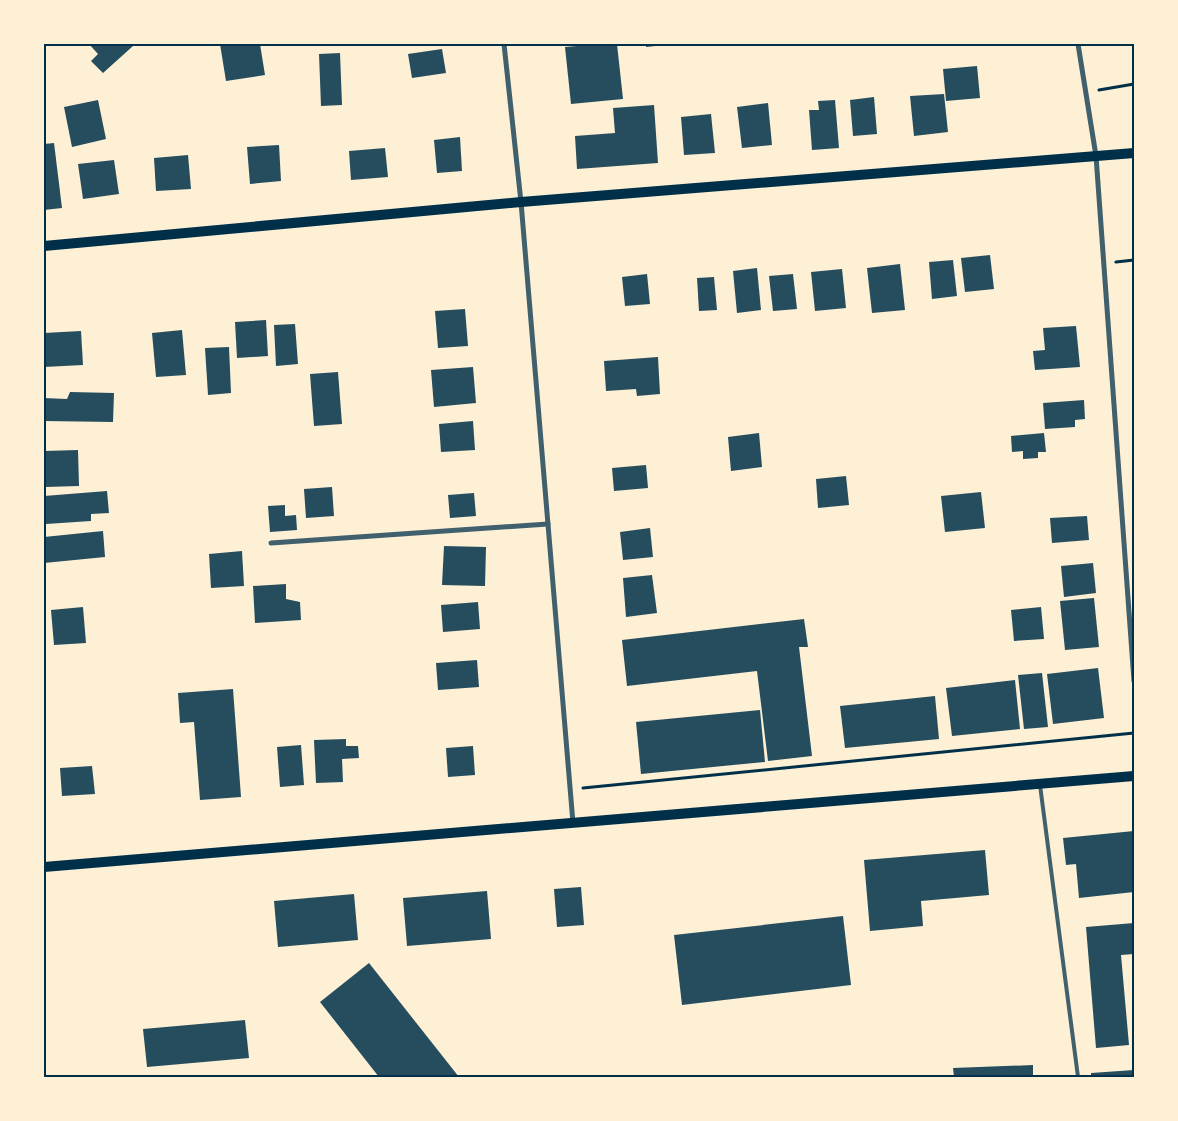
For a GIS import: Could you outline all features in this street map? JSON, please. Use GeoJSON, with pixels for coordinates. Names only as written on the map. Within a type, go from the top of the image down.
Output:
{"type":"FeatureCollection","features":[{"type":"Feature","properties":{"kind":"main road"},"geometry":{"type":"LineString","coordinates":[[44,246],[521,202],[1134,153]]}},
{"type":"Feature","properties":{"kind":"main road"},"geometry":{"type":"LineString","coordinates":[[44,868],[1134,776]]}},
{"type":"Feature","properties":{"kind":"street"},"geometry":{"type":"LineString","coordinates":[[504,44],[521,202],[573,824]]}},
{"type":"Feature","properties":{"kind":"street"},"geometry":{"type":"LineString","coordinates":[[1078,44],[1096,156],[1134,681]]}},
{"type":"Feature","properties":{"kind":"street"},"geometry":{"type":"LineString","coordinates":[[271,543],[548,524]]}},
{"type":"Feature","properties":{"kind":"lane"},"geometry":{"type":"LineString","coordinates":[[1040,785],[1078,1077]]}},
{"type":"Feature","properties":{"kind":"path"},"geometry":{"type":"LineString","coordinates":[[1086,92],[1134,84]]}},
{"type":"Feature","properties":{"kind":"path"},"geometry":{"type":"LineString","coordinates":[[570,789],[1134,734]]}},
{"type":"Feature","properties":{"kind":"building"},"geometry":{"type":"Polygon","coordinates":[[[89,44],[131,44],[133,46],[103,73],[91,61],[98,54],[89,44]]]}},
{"type":"Feature","properties":{"kind":"building"},"geometry":{"type":"Polygon","coordinates":[[[220,44],[260,44],[265,75],[226,81],[220,44]]]}},
{"type":"Feature","properties":{"kind":"building"},"geometry":{"type":"Polygon","coordinates":[[[617,44],[623,99],[571,104],[565,47],[617,44]]]}},
{"type":"Feature","properties":{"kind":"building"},"geometry":{"type":"Polygon","coordinates":[[[646,44],[665,44],[665,45],[646,47],[646,44]]]}},
{"type":"Feature","properties":{"kind":"building"},"geometry":{"type":"Polygon","coordinates":[[[442,49],[446,73],[412,78],[408,54],[442,49]]]}},
{"type":"Feature","properties":{"kind":"building"},"geometry":{"type":"Polygon","coordinates":[[[340,53],[342,105],[321,106],[319,54],[340,53]]]}},
{"type":"Feature","properties":{"kind":"building"},"geometry":{"type":"Polygon","coordinates":[[[977,66],[980,98],[946,101],[943,69],[977,66]]]}},
{"type":"Feature","properties":{"kind":"building"},"geometry":{"type":"Polygon","coordinates":[[[944,94],[948,132],[914,136],[910,96],[944,94]]]}},
{"type":"Feature","properties":{"kind":"building"},"geometry":{"type":"Polygon","coordinates":[[[874,97],[877,134],[853,136],[850,100],[874,97]]]}},
{"type":"Feature","properties":{"kind":"building"},"geometry":{"type":"Polygon","coordinates":[[[98,100],[106,139],[72,147],[64,107],[98,100]]]}},
{"type":"Feature","properties":{"kind":"building"},"geometry":{"type":"Polygon","coordinates":[[[835,100],[839,148],[812,150],[809,110],[819,110],[818,101],[835,100]]]}},
{"type":"Feature","properties":{"kind":"building"},"geometry":{"type":"Polygon","coordinates":[[[768,103],[772,145],[742,148],[737,107],[768,103]]]}},
{"type":"Feature","properties":{"kind":"building"},"geometry":{"type":"Polygon","coordinates":[[[654,105],[658,163],[577,169],[575,136],[615,133],[613,108],[654,105]]]}},
{"type":"Feature","properties":{"kind":"building"},"geometry":{"type":"Polygon","coordinates":[[[711,114],[715,153],[684,155],[681,117],[711,114]]]}},
{"type":"Feature","properties":{"kind":"building"},"geometry":{"type":"Polygon","coordinates":[[[460,137],[462,171],[437,173],[434,140],[460,137]]]}},
{"type":"Feature","properties":{"kind":"building"},"geometry":{"type":"Polygon","coordinates":[[[54,143],[62,208],[44,210],[44,144],[54,143]]]}},
{"type":"Feature","properties":{"kind":"building"},"geometry":{"type":"Polygon","coordinates":[[[279,145],[281,181],[250,184],[247,147],[279,145]]]}},
{"type":"Feature","properties":{"kind":"building"},"geometry":{"type":"Polygon","coordinates":[[[385,148],[388,177],[351,180],[349,151],[385,148]]]}},
{"type":"Feature","properties":{"kind":"building"},"geometry":{"type":"Polygon","coordinates":[[[188,155],[191,189],[156,191],[154,158],[188,155]]]}},
{"type":"Feature","properties":{"kind":"building"},"geometry":{"type":"Polygon","coordinates":[[[114,160],[119,194],[83,199],[78,164],[114,160]]]}},
{"type":"Feature","properties":{"kind":"building"},"geometry":{"type":"Polygon","coordinates":[[[990,255],[994,289],[965,292],[961,258],[990,255]]]}},
{"type":"Feature","properties":{"kind":"building"},"geometry":{"type":"Polygon","coordinates":[[[953,260],[957,296],[932,299],[929,262],[953,260]]]}},
{"type":"Feature","properties":{"kind":"building"},"geometry":{"type":"Polygon","coordinates":[[[900,264],[905,310],[872,313],[867,268],[900,264]]]}},
{"type":"Feature","properties":{"kind":"building"},"geometry":{"type":"Polygon","coordinates":[[[757,268],[761,310],[737,313],[733,271],[757,268]]]}},
{"type":"Feature","properties":{"kind":"building"},"geometry":{"type":"Polygon","coordinates":[[[842,269],[846,308],[815,311],[811,272],[842,269]]]}},
{"type":"Feature","properties":{"kind":"building"},"geometry":{"type":"Polygon","coordinates":[[[647,274],[650,304],[625,306],[622,277],[647,274]]]}},
{"type":"Feature","properties":{"kind":"building"},"geometry":{"type":"Polygon","coordinates":[[[793,274],[797,309],[773,311],[769,276],[793,274]]]}},
{"type":"Feature","properties":{"kind":"building"},"geometry":{"type":"Polygon","coordinates":[[[714,277],[717,310],[699,311],[697,278],[714,277]]]}},
{"type":"Feature","properties":{"kind":"building"},"geometry":{"type":"Polygon","coordinates":[[[465,309],[468,346],[438,348],[435,311],[465,309]]]}},
{"type":"Feature","properties":{"kind":"building"},"geometry":{"type":"Polygon","coordinates":[[[266,320],[268,356],[237,358],[235,322],[266,320]]]}},
{"type":"Feature","properties":{"kind":"building"},"geometry":{"type":"Polygon","coordinates":[[[295,324],[298,364],[276,366],[274,325],[295,324]]]}},
{"type":"Feature","properties":{"kind":"building"},"geometry":{"type":"Polygon","coordinates":[[[1076,326],[1080,367],[1035,370],[1033,351],[1045,350],[1043,328],[1076,326]]]}},
{"type":"Feature","properties":{"kind":"building"},"geometry":{"type":"Polygon","coordinates":[[[182,330],[186,375],[156,377],[152,333],[182,330]]]}},
{"type":"Feature","properties":{"kind":"building"},"geometry":{"type":"Polygon","coordinates":[[[81,331],[83,365],[44,367],[44,333],[81,331]]]}},
{"type":"Feature","properties":{"kind":"building"},"geometry":{"type":"Polygon","coordinates":[[[229,347],[231,393],[208,395],[205,348],[229,347]]]}},
{"type":"Feature","properties":{"kind":"building"},"geometry":{"type":"Polygon","coordinates":[[[658,357],[660,394],[637,396],[636,389],[606,391],[604,361],[658,357]]]}},
{"type":"Feature","properties":{"kind":"building"},"geometry":{"type":"Polygon","coordinates":[[[473,367],[476,403],[434,407],[431,370],[473,367]]]}},
{"type":"Feature","properties":{"kind":"building"},"geometry":{"type":"Polygon","coordinates":[[[338,372],[342,424],[314,426],[310,374],[338,372]]]}},
{"type":"Feature","properties":{"kind":"building"},"geometry":{"type":"Polygon","coordinates":[[[70,392],[114,393],[113,422],[44,421],[44,398],[67,399],[70,392]]]}},
{"type":"Feature","properties":{"kind":"building"},"geometry":{"type":"Polygon","coordinates":[[[1084,400],[1085,419],[1075,420],[1075,427],[1045,429],[1043,403],[1084,400]]]}},
{"type":"Feature","properties":{"kind":"building"},"geometry":{"type":"Polygon","coordinates":[[[473,421],[475,450],[441,452],[439,424],[473,421]]]}},
{"type":"Feature","properties":{"kind":"building"},"geometry":{"type":"Polygon","coordinates":[[[759,433],[762,467],[731,471],[728,437],[759,433]]]}},
{"type":"Feature","properties":{"kind":"building"},"geometry":{"type":"Polygon","coordinates":[[[1044,433],[1046,452],[1038,452],[1038,458],[1023,459],[1023,451],[1012,452],[1011,436],[1044,433]]]}},
{"type":"Feature","properties":{"kind":"building"},"geometry":{"type":"Polygon","coordinates":[[[78,450],[79,486],[45,487],[44,451],[78,450]]]}},
{"type":"Feature","properties":{"kind":"building"},"geometry":{"type":"Polygon","coordinates":[[[646,465],[648,488],[614,491],[612,468],[646,465]]]}},
{"type":"Feature","properties":{"kind":"building"},"geometry":{"type":"Polygon","coordinates":[[[846,476],[849,505],[818,508],[816,479],[846,476]]]}},
{"type":"Feature","properties":{"kind":"building"},"geometry":{"type":"Polygon","coordinates":[[[332,487],[334,516],[306,518],[304,489],[332,487]]]}},
{"type":"Feature","properties":{"kind":"building"},"geometry":{"type":"Polygon","coordinates":[[[107,491],[109,513],[91,514],[91,521],[46,524],[44,496],[107,491]]]}},
{"type":"Feature","properties":{"kind":"building"},"geometry":{"type":"Polygon","coordinates":[[[981,492],[985,528],[945,532],[941,496],[981,492]]]}},
{"type":"Feature","properties":{"kind":"building"},"geometry":{"type":"Polygon","coordinates":[[[474,493],[476,516],[450,518],[448,495],[474,493]]]}},
{"type":"Feature","properties":{"kind":"building"},"geometry":{"type":"Polygon","coordinates":[[[285,505],[285,516],[296,515],[297,530],[270,532],[268,506],[285,505]]]}},
{"type":"Feature","properties":{"kind":"building"},"geometry":{"type":"Polygon","coordinates":[[[1087,516],[1089,540],[1052,543],[1050,518],[1087,516]]]}},
{"type":"Feature","properties":{"kind":"building"},"geometry":{"type":"Polygon","coordinates":[[[650,528],[653,557],[623,560],[620,532],[650,528]]]}},
{"type":"Feature","properties":{"kind":"building"},"geometry":{"type":"Polygon","coordinates":[[[103,531],[105,557],[44,563],[44,537],[103,531]]]}},
{"type":"Feature","properties":{"kind":"building"},"geometry":{"type":"Polygon","coordinates":[[[444,546],[486,547],[485,586],[442,585],[444,546]]]}},
{"type":"Feature","properties":{"kind":"building"},"geometry":{"type":"Polygon","coordinates":[[[242,551],[244,586],[211,588],[209,554],[242,551]]]}},
{"type":"Feature","properties":{"kind":"building"},"geometry":{"type":"Polygon","coordinates":[[[1093,563],[1096,593],[1064,597],[1061,566],[1093,563]]]}},
{"type":"Feature","properties":{"kind":"building"},"geometry":{"type":"Polygon","coordinates":[[[652,575],[657,613],[626,617],[623,578],[652,575]]]}},
{"type":"Feature","properties":{"kind":"building"},"geometry":{"type":"Polygon","coordinates":[[[286,584],[286,599],[300,602],[301,620],[255,623],[253,586],[286,584]]]}},
{"type":"Feature","properties":{"kind":"building"},"geometry":{"type":"Polygon","coordinates":[[[1094,598],[1099,647],[1065,650],[1060,601],[1094,598]]]}},
{"type":"Feature","properties":{"kind":"building"},"geometry":{"type":"Polygon","coordinates":[[[478,602],[480,629],[443,632],[441,605],[478,602]]]}},
{"type":"Feature","properties":{"kind":"building"},"geometry":{"type":"Polygon","coordinates":[[[83,607],[86,643],[54,645],[51,610],[83,607]]]}},
{"type":"Feature","properties":{"kind":"building"},"geometry":{"type":"Polygon","coordinates":[[[1041,607],[1044,639],[1014,641],[1011,610],[1041,607]]]}},
{"type":"Feature","properties":{"kind":"building"},"geometry":{"type":"Polygon","coordinates":[[[804,619],[808,647],[799,647],[812,756],[768,761],[757,671],[627,686],[622,640],[804,619]]]}},
{"type":"Feature","properties":{"kind":"building"},"geometry":{"type":"Polygon","coordinates":[[[477,660],[479,687],[438,690],[436,663],[477,660]]]}},
{"type":"Feature","properties":{"kind":"building"},"geometry":{"type":"Polygon","coordinates":[[[1098,668],[1104,718],[1053,724],[1047,674],[1098,668]]]}},
{"type":"Feature","properties":{"kind":"building"},"geometry":{"type":"Polygon","coordinates":[[[1042,673],[1048,727],[1024,729],[1018,675],[1042,673]]]}},
{"type":"Feature","properties":{"kind":"building"},"geometry":{"type":"Polygon","coordinates":[[[1015,680],[1020,729],[952,736],[946,688],[1015,680]]]}},
{"type":"Feature","properties":{"kind":"building"},"geometry":{"type":"Polygon","coordinates":[[[233,689],[241,797],[200,800],[194,722],[180,723],[178,693],[233,689]]]}},
{"type":"Feature","properties":{"kind":"building"},"geometry":{"type":"Polygon","coordinates":[[[935,696],[939,739],[845,748],[840,706],[935,696]]]}},
{"type":"Feature","properties":{"kind":"building"},"geometry":{"type":"Polygon","coordinates":[[[760,710],[765,762],[641,774],[636,722],[760,710]]]}},
{"type":"Feature","properties":{"kind":"building"},"geometry":{"type":"Polygon","coordinates":[[[346,739],[346,746],[358,746],[359,758],[342,759],[343,782],[316,783],[314,740],[346,739]]]}},
{"type":"Feature","properties":{"kind":"building"},"geometry":{"type":"Polygon","coordinates":[[[301,745],[304,785],[280,787],[277,747],[301,745]]]}},
{"type":"Feature","properties":{"kind":"building"},"geometry":{"type":"Polygon","coordinates":[[[473,746],[475,775],[448,777],[446,748],[473,746]]]}},
{"type":"Feature","properties":{"kind":"building"},"geometry":{"type":"Polygon","coordinates":[[[92,766],[95,794],[62,796],[60,768],[92,766]]]}},
{"type":"Feature","properties":{"kind":"building"},"geometry":{"type":"Polygon","coordinates":[[[1134,831],[1134,892],[1079,898],[1076,864],[1066,865],[1063,838],[1134,831]]]}},
{"type":"Feature","properties":{"kind":"building"},"geometry":{"type":"Polygon","coordinates":[[[985,850],[989,895],[921,901],[923,926],[870,931],[864,860],[985,850]]]}},
{"type":"Feature","properties":{"kind":"building"},"geometry":{"type":"Polygon","coordinates":[[[581,887],[584,925],[557,927],[554,889],[581,887]]]}},
{"type":"Feature","properties":{"kind":"building"},"geometry":{"type":"Polygon","coordinates":[[[487,891],[491,939],[407,946],[403,898],[487,891]]]}},
{"type":"Feature","properties":{"kind":"building"},"geometry":{"type":"Polygon","coordinates":[[[354,894],[358,940],[278,947],[274,901],[354,894]]]}},
{"type":"Feature","properties":{"kind":"building"},"geometry":{"type":"Polygon","coordinates":[[[843,916],[851,985],[682,1005],[674,935],[843,916]]]}},
{"type":"Feature","properties":{"kind":"building"},"geometry":{"type":"Polygon","coordinates":[[[1134,923],[1134,954],[1121,955],[1129,1045],[1096,1048],[1086,927],[1134,923]]]}},
{"type":"Feature","properties":{"kind":"building"},"geometry":{"type":"Polygon","coordinates":[[[369,963],[459,1077],[379,1077],[320,1002],[369,963]]]}},
{"type":"Feature","properties":{"kind":"building"},"geometry":{"type":"Polygon","coordinates":[[[245,1020],[249,1058],[147,1067],[143,1029],[245,1020]]]}},
{"type":"Feature","properties":{"kind":"building"},"geometry":{"type":"Polygon","coordinates":[[[1033,1065],[1033,1077],[954,1077],[953,1068],[1033,1065]]]}},
{"type":"Feature","properties":{"kind":"building"},"geometry":{"type":"Polygon","coordinates":[[[1134,1070],[1134,1077],[1091,1077],[1091,1073],[1134,1070]]]}}]}
